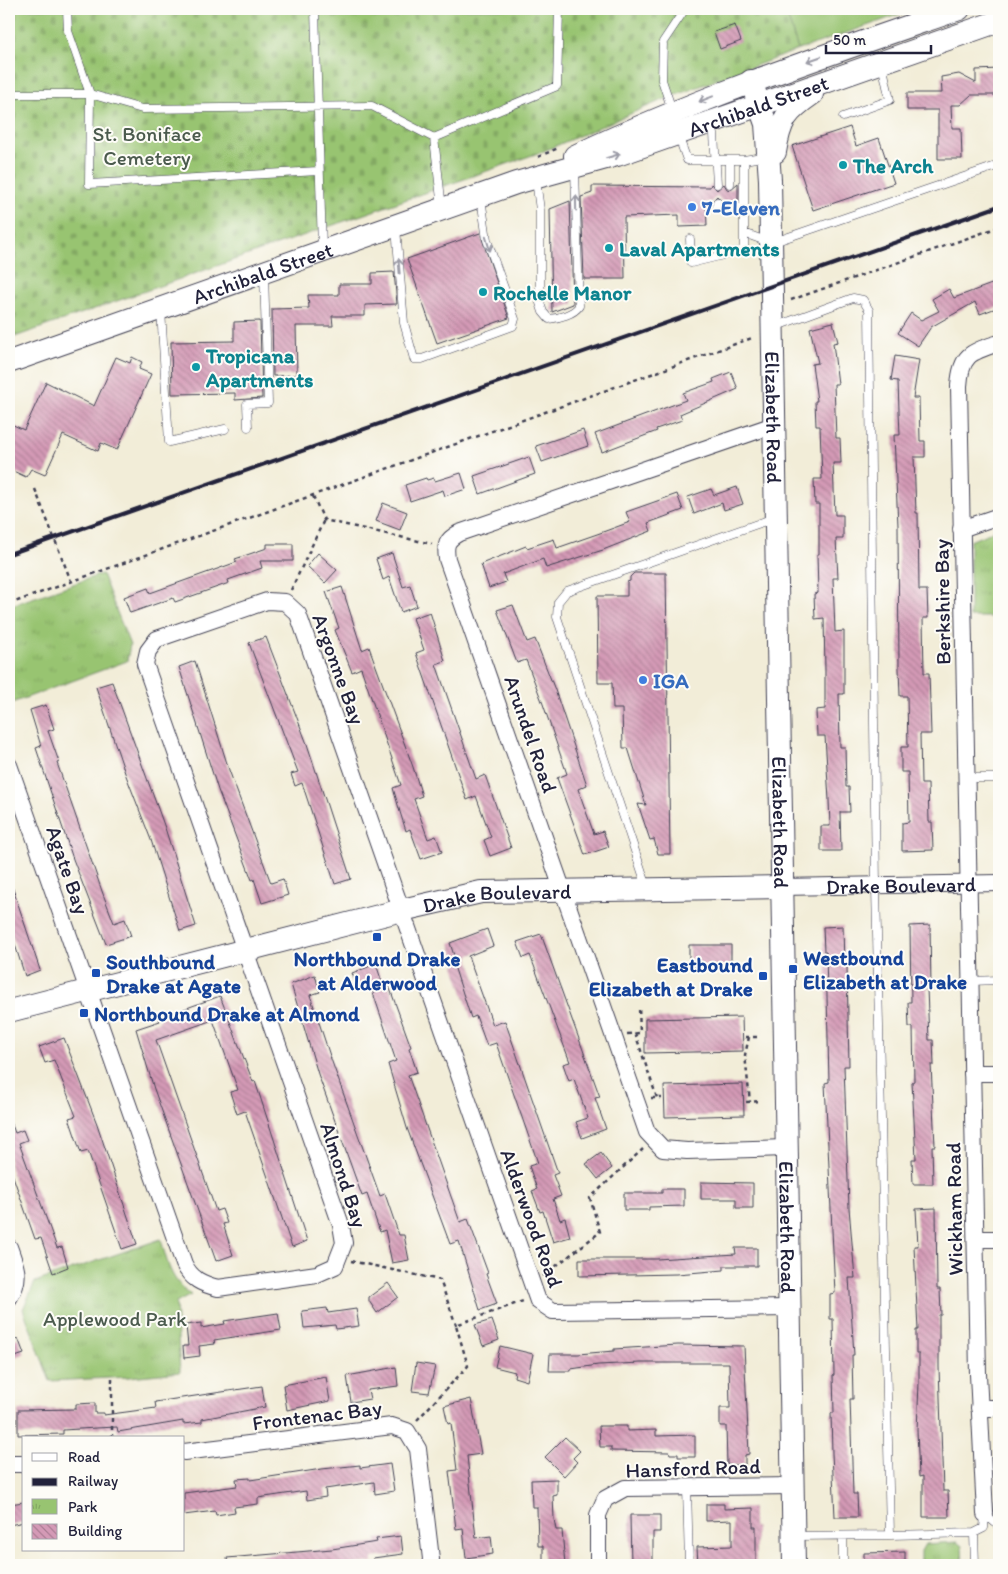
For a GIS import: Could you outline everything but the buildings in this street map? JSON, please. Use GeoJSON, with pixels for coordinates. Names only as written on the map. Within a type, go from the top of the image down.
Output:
{"type":"FeatureCollection","features":[{"type":"Feature","properties":{"kind":"street","name":"Archibald Street"},"geometry":{"type":"LineString","coordinates":[[9,362],[480,196],[529,173],[751,81],[959,9]]}},
{"type":"Feature","properties":{"kind":"street","name":"Archibald Street"},"geometry":{"type":"LineString","coordinates":[[529,173],[575,167],[678,134],[999,20]]}},
{"type":"Feature","properties":{"kind":"street"},"geometry":{"type":"LineString","coordinates":[[770,180],[779,128],[789,111],[836,78]]}},
{"type":"Feature","properties":{"kind":"street","name":"Elizabeth Road"},"geometry":{"type":"LineString","coordinates":[[751,81],[761,105],[766,124],[770,180],[785,1148],[794,1565]]}},
{"type":"Feature","properties":{"kind":"street","name":"Berkshire Bay"},"geometry":{"type":"LineString","coordinates":[[969,883],[961,529],[960,372],[963,361],[972,352],[999,343]]}},
{"type":"Feature","properties":{"kind":"street"},"geometry":{"type":"LineString","coordinates":[[445,547],[449,538],[459,533],[774,425]]}},
{"type":"Feature","properties":{"kind":"street"},"geometry":{"type":"LineString","coordinates":[[961,529],[999,516]]}},
{"type":"Feature","properties":{"kind":"street","name":"Arundel Road"},"geometry":{"type":"LineString","coordinates":[[445,547],[447,559],[647,1132],[653,1140]]}},
{"type":"Feature","properties":{"kind":"street","name":"Argonne Bay"},"geometry":{"type":"LineString","coordinates":[[244,950],[145,664],[148,651],[157,639],[267,601],[285,602],[298,614],[402,910]]}},
{"type":"Feature","properties":{"kind":"street","name":"Agate Bay"},"geometry":{"type":"LineString","coordinates":[[9,765],[87,990]]}},
{"type":"Feature","properties":{"kind":"street","name":"Wickham Road"},"geometry":{"type":"LineString","coordinates":[[969,883],[979,1408],[985,1514]]}},
{"type":"Feature","properties":{"kind":"street","name":"Drake Boulevard"},"geometry":{"type":"LineString","coordinates":[[9,1011],[402,910],[481,892],[999,883]]}},
{"type":"Feature","properties":{"kind":"street","name":"Alderwood Road"},"geometry":{"type":"LineString","coordinates":[[402,910],[538,1301],[553,1311],[789,1308]]}},
{"type":"Feature","properties":{"kind":"street","name":"Almond Bay"},"geometry":{"type":"LineString","coordinates":[[87,990],[189,1275],[203,1285],[218,1288],[317,1274],[335,1266],[339,1258],[344,1243],[341,1225],[244,950]]}},
{"type":"Feature","properties":{"kind":"street"},"geometry":{"type":"LineString","coordinates":[[972,1073],[999,1073]]}},
{"type":"Feature","properties":{"kind":"street"},"geometry":{"type":"LineString","coordinates":[[653,1140],[663,1149],[686,1151],[785,1148]]}},
{"type":"Feature","properties":{"kind":"street"},"geometry":{"type":"LineString","coordinates":[[976,1239],[999,1239]]}},
{"type":"Feature","properties":{"kind":"street"},"geometry":{"type":"LineString","coordinates":[[9,1247],[16,1269],[17,1284],[9,1298]]}},
{"type":"Feature","properties":{"kind":"street"},"geometry":{"type":"LineString","coordinates":[[979,1408],[999,1408]]}},
{"type":"Feature","properties":{"kind":"street","name":"Frontenac Bay"},"geometry":{"type":"LineString","coordinates":[[185,1452],[392,1426],[407,1431],[418,1449],[431,1559],[430,1565]]}},
{"type":"Feature","properties":{"kind":"street"},"geometry":{"type":"LineString","coordinates":[[9,1464],[22,1464]]}},
{"type":"Feature","properties":{"kind":"street","name":"Hansford Road"},"geometry":{"type":"LineString","coordinates":[[598,1565],[598,1515],[605,1499],[625,1488],[793,1486]]}},
{"type":"Feature","properties":{"kind":"lane"},"geometry":{"type":"LineString","coordinates":[[67,9],[68,31],[90,94],[88,184],[318,171]]}},
{"type":"Feature","properties":{"kind":"lane"},"geometry":{"type":"LineString","coordinates":[[315,9],[318,171],[322,252]]}},
{"type":"Feature","properties":{"kind":"lane"},"geometry":{"type":"LineString","coordinates":[[434,138],[557,86],[558,9]]}},
{"type":"Feature","properties":{"kind":"lane"},"geometry":{"type":"LineString","coordinates":[[673,112],[662,80],[663,42],[685,9]]}},
{"type":"Feature","properties":{"kind":"lane"},"geometry":{"type":"LineString","coordinates":[[843,117],[890,100],[881,62]]}},
{"type":"Feature","properties":{"kind":"lane"},"geometry":{"type":"LineString","coordinates":[[9,94],[90,94],[142,109],[317,105],[372,106],[434,138]]}},
{"type":"Feature","properties":{"kind":"lane"},"geometry":{"type":"LineString","coordinates":[[709,123],[714,134],[717,184]]}},
{"type":"Feature","properties":{"kind":"lane"},"geometry":{"type":"LineString","coordinates":[[678,134],[687,160],[744,160],[769,156]]}},
{"type":"Feature","properties":{"kind":"lane"},"geometry":{"type":"LineString","coordinates":[[434,138],[443,209]]}},
{"type":"Feature","properties":{"kind":"lane"},"geometry":{"type":"LineString","coordinates":[[730,160],[730,184]]}},
{"type":"Feature","properties":{"kind":"lane"},"geometry":{"type":"LineString","coordinates":[[690,239],[690,262],[744,250],[744,160]]}},
{"type":"Feature","properties":{"kind":"lane"},"geometry":{"type":"LineString","coordinates":[[744,234],[771,244],[999,165]]}},
{"type":"Feature","properties":{"kind":"lane"},"geometry":{"type":"LineString","coordinates":[[529,173],[540,210],[540,303],[543,312],[549,319],[576,311],[579,306],[575,167]]}},
{"type":"Feature","properties":{"kind":"lane"},"geometry":{"type":"LineString","coordinates":[[396,226],[402,307],[414,359],[422,359],[513,326],[515,319],[487,240],[480,196]]}},
{"type":"Feature","properties":{"kind":"lane"},"geometry":{"type":"LineString","coordinates":[[717,202],[717,208],[730,205],[744,208]]}},
{"type":"Feature","properties":{"kind":"lane"},"geometry":{"type":"LineString","coordinates":[[248,427],[248,404],[268,403],[264,272]]}},
{"type":"Feature","properties":{"kind":"lane"},"geometry":{"type":"LineString","coordinates":[[772,327],[853,298],[863,300],[869,310],[876,886],[890,1535]]}},
{"type":"Feature","properties":{"kind":"lane"},"geometry":{"type":"LineString","coordinates":[[161,308],[169,442],[225,429]]}},
{"type":"Feature","properties":{"kind":"lane"},"geometry":{"type":"LineString","coordinates":[[648,890],[557,617],[558,602],[566,591],[776,518]]}},
{"type":"Feature","properties":{"kind":"lane"},"geometry":{"type":"LineString","coordinates":[[967,778],[999,778]]}},
{"type":"Feature","properties":{"kind":"lane"},"geometry":{"type":"LineString","coordinates":[[971,981],[999,980]]}},
{"type":"Feature","properties":{"kind":"lane"},"geometry":{"type":"LineString","coordinates":[[687,1487],[689,1565]]}},
{"type":"Feature","properties":{"kind":"lane"},"geometry":{"type":"LineString","coordinates":[[985,1514],[999,1526]]}},
{"type":"Feature","properties":{"kind":"lane"},"geometry":{"type":"LineString","coordinates":[[793,1536],[974,1534],[984,1528],[985,1514]]}},
{"type":"Feature","properties":{"kind":"lane"},"geometry":{"type":"LineString","coordinates":[[974,1534],[975,1565]]}},
{"type":"Feature","properties":{"kind":"lane"},"geometry":{"type":"LineString","coordinates":[[843,1536],[843,1565]]}},
{"type":"Feature","properties":{"kind":"path"},"geometry":{"type":"LineString","coordinates":[[529,173],[562,147]]}},
{"type":"Feature","properties":{"kind":"path"},"geometry":{"type":"LineString","coordinates":[[790,300],[999,227]]}},
{"type":"Feature","properties":{"kind":"path"},"geometry":{"type":"LineString","coordinates":[[9,604],[752,338]]}},
{"type":"Feature","properties":{"kind":"path"},"geometry":{"type":"LineString","coordinates":[[35,489],[71,582]]}},
{"type":"Feature","properties":{"kind":"path"},"geometry":{"type":"LineString","coordinates":[[313,496],[324,520]]}},
{"type":"Feature","properties":{"kind":"path"},"geometry":{"type":"LineString","coordinates":[[324,520],[445,547]]}},
{"type":"Feature","properties":{"kind":"path"},"geometry":{"type":"LineString","coordinates":[[285,602],[324,520]]}},
{"type":"Feature","properties":{"kind":"path"},"geometry":{"type":"LineString","coordinates":[[613,1034],[640,1033],[639,1008]]}},
{"type":"Feature","properties":{"kind":"path"},"geometry":{"type":"LineString","coordinates":[[635,1034],[657,1098]]}},
{"type":"Feature","properties":{"kind":"path"},"geometry":{"type":"LineString","coordinates":[[758,1037],[747,1037],[746,1055],[748,1102],[760,1101]]}},
{"type":"Feature","properties":{"kind":"path"},"geometry":{"type":"LineString","coordinates":[[536,1281],[600,1232],[590,1198],[653,1140]]}},
{"type":"Feature","properties":{"kind":"path"},"geometry":{"type":"LineString","coordinates":[[339,1258],[440,1280],[468,1366],[407,1431]]}},
{"type":"Feature","properties":{"kind":"path"},"geometry":{"type":"LineString","coordinates":[[456,1326],[523,1301]]}},
{"type":"Feature","properties":{"kind":"path"},"geometry":{"type":"LineString","coordinates":[[112,1378],[112,1436]]}},
{"type":"Feature","properties":{"kind":"green space","name":"St. Boniface Cemetery"},"geometry":{"type":"Polygon","coordinates":[[[9,9],[785,9],[798,50],[660,101],[544,151],[9,339],[9,9]]]}},
{"type":"Feature","properties":{"kind":"green space"},"geometry":{"type":"Polygon","coordinates":[[[785,9],[915,9],[798,50],[785,9]]]}},
{"type":"Feature","properties":{"kind":"green space"},"geometry":{"type":"Polygon","coordinates":[[[999,529],[999,617],[970,617],[970,541],[999,529]]]}},
{"type":"Feature","properties":{"kind":"green space"},"geometry":{"type":"Polygon","coordinates":[[[102,574],[130,645],[127,661],[9,704],[9,606],[102,574]]]}},
{"type":"Feature","properties":{"kind":"green space","name":"Applewood Park"},"geometry":{"type":"Polygon","coordinates":[[[161,1239],[174,1277],[184,1290],[191,1295],[176,1303],[180,1372],[50,1381],[23,1309],[35,1282],[161,1239]]]}},
{"type":"Feature","properties":{"kind":"green space"},"geometry":{"type":"Polygon","coordinates":[[[957,1542],[962,1546],[963,1565],[921,1565],[921,1551],[925,1544],[957,1542]]]}},
{"type":"Feature","properties":{"kind":"railway"},"geometry":{"type":"LineString","coordinates":[[9,554],[999,206]]}},
{"type":"Feature","properties":{"kind":"place","name":"The Arch"},"geometry":{"type":"Point","coordinates":[843,165]}},
{"type":"Feature","properties":{"kind":"place","name":"7-Eleven"},"geometry":{"type":"Point","coordinates":[692,207]}},
{"type":"Feature","properties":{"kind":"place","name":"Laval Apartments"},"geometry":{"type":"Point","coordinates":[609,248]}},
{"type":"Feature","properties":{"kind":"place","name":"Rochelle Manor"},"geometry":{"type":"Point","coordinates":[483,292]}},
{"type":"Feature","properties":{"kind":"place","name":"Tropicana Apartments"},"geometry":{"type":"Point","coordinates":[196,367]}},
{"type":"Feature","properties":{"kind":"place","name":"IGA"},"geometry":{"type":"Point","coordinates":[643,680]}},
{"type":"Feature","properties":{"kind":"place","name":"Northbound Drake at Alderwood"},"geometry":{"type":"Point","coordinates":[377,937]}},
{"type":"Feature","properties":{"kind":"place","name":"Westbound Elizabeth at Drake"},"geometry":{"type":"Point","coordinates":[793,969]}},
{"type":"Feature","properties":{"kind":"place","name":"Southbound Drake at Agate"},"geometry":{"type":"Point","coordinates":[96,973]}},
{"type":"Feature","properties":{"kind":"place","name":"Eastbound Elizabeth at Drake"},"geometry":{"type":"Point","coordinates":[763,976]}},
{"type":"Feature","properties":{"kind":"place","name":"Northbound Drake at Almond"},"geometry":{"type":"Point","coordinates":[84,1013]}}]}
